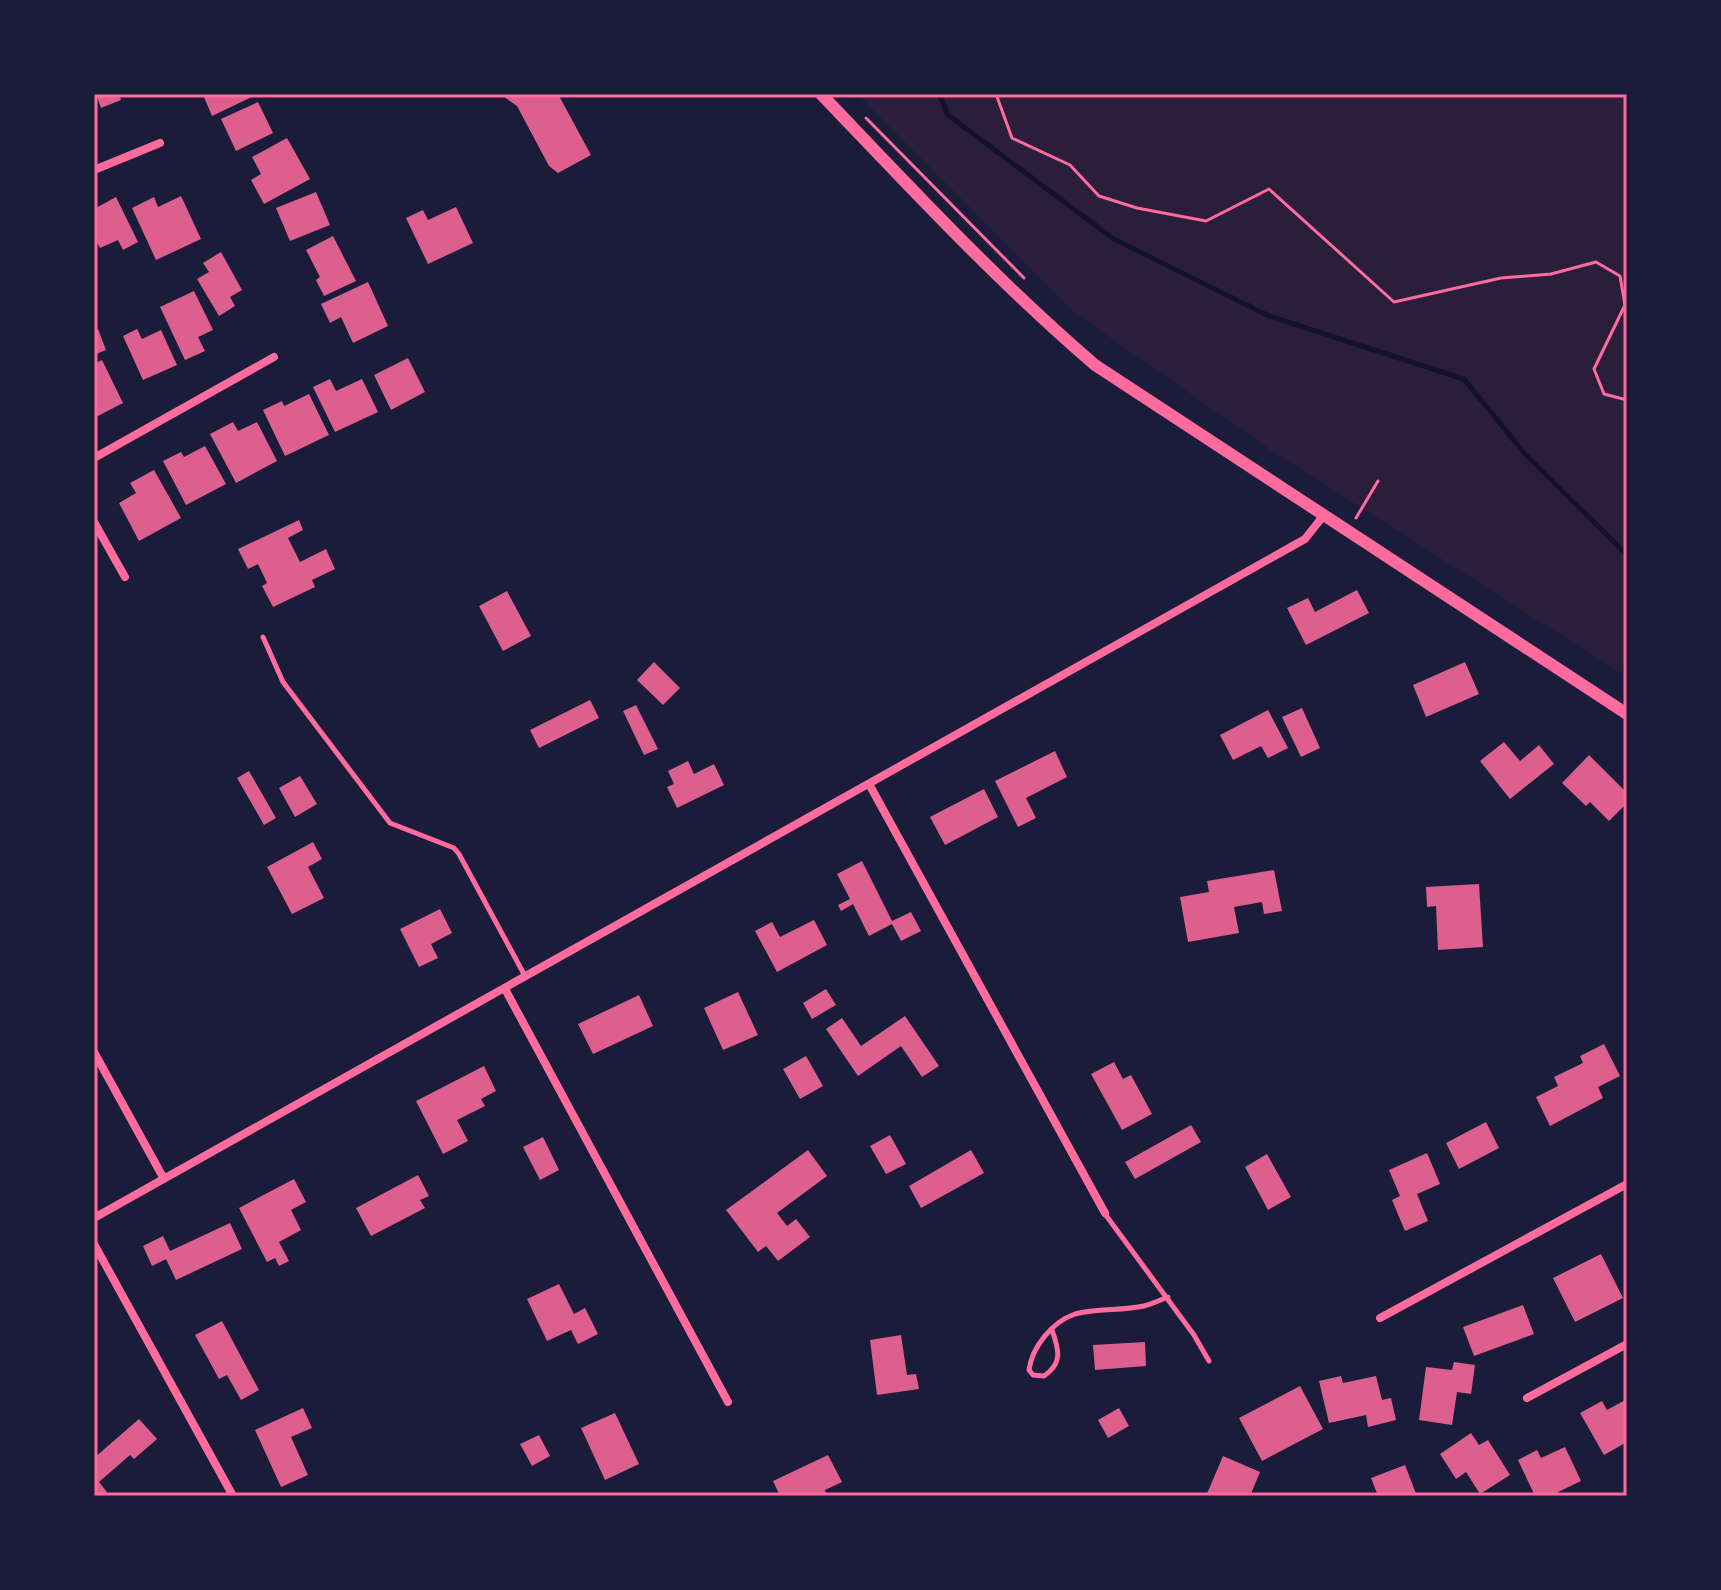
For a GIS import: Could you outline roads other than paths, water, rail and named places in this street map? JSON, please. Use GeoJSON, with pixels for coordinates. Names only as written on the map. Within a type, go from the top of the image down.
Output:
{"type":"FeatureCollection","features":[{"type":"Feature","properties":{"kind":"street"},"geometry":{"type":"LineString","coordinates":[[821,94],[958,238],[1035,314],[1095,365],[1627,714]]}},
{"type":"Feature","properties":{"kind":"street"},"geometry":{"type":"LineString","coordinates":[[94,170],[160,143]]}},
{"type":"Feature","properties":{"kind":"street"},"geometry":{"type":"LineString","coordinates":[[94,458],[274,357]]}},
{"type":"Feature","properties":{"kind":"street"},"geometry":{"type":"LineString","coordinates":[[94,1218],[1305,539],[1324,515]]}},
{"type":"Feature","properties":{"kind":"street"},"geometry":{"type":"LineString","coordinates":[[94,522],[125,577]]}},
{"type":"Feature","properties":{"kind":"street"},"geometry":{"type":"LineString","coordinates":[[869,784],[1105,1213]]}},
{"type":"Feature","properties":{"kind":"street"},"geometry":{"type":"LineString","coordinates":[[505,989],[728,1402]]}},
{"type":"Feature","properties":{"kind":"street"},"geometry":{"type":"LineString","coordinates":[[94,1052],[164,1179]]}},
{"type":"Feature","properties":{"kind":"street"},"geometry":{"type":"LineString","coordinates":[[1380,1318],[1627,1184]]}},
{"type":"Feature","properties":{"kind":"street"},"geometry":{"type":"LineString","coordinates":[[94,1244],[233,1496]]}},
{"type":"Feature","properties":{"kind":"street"},"geometry":{"type":"LineString","coordinates":[[1527,1398],[1627,1344]]}},
{"type":"Feature","properties":{"kind":"lane"},"geometry":{"type":"LineString","coordinates":[[263,637],[283,682],[390,823],[454,848],[459,854],[526,977]]}},
{"type":"Feature","properties":{"kind":"lane"},"geometry":{"type":"LineString","coordinates":[[1105,1213],[1168,1297],[1209,1361]]}},
{"type":"Feature","properties":{"kind":"lane"},"geometry":{"type":"LineString","coordinates":[[1052,1330],[1059,1351],[1055,1366],[1044,1376],[1033,1375],[1029,1370],[1036,1345],[1052,1330],[1077,1314],[1143,1306],[1168,1297]]}},
{"type":"Feature","properties":{"kind":"waterway"},"geometry":{"type":"LineString","coordinates":[[939,94],[948,115],[1114,239],[1269,316],[1464,379],[1525,454],[1627,555]]}}]}
